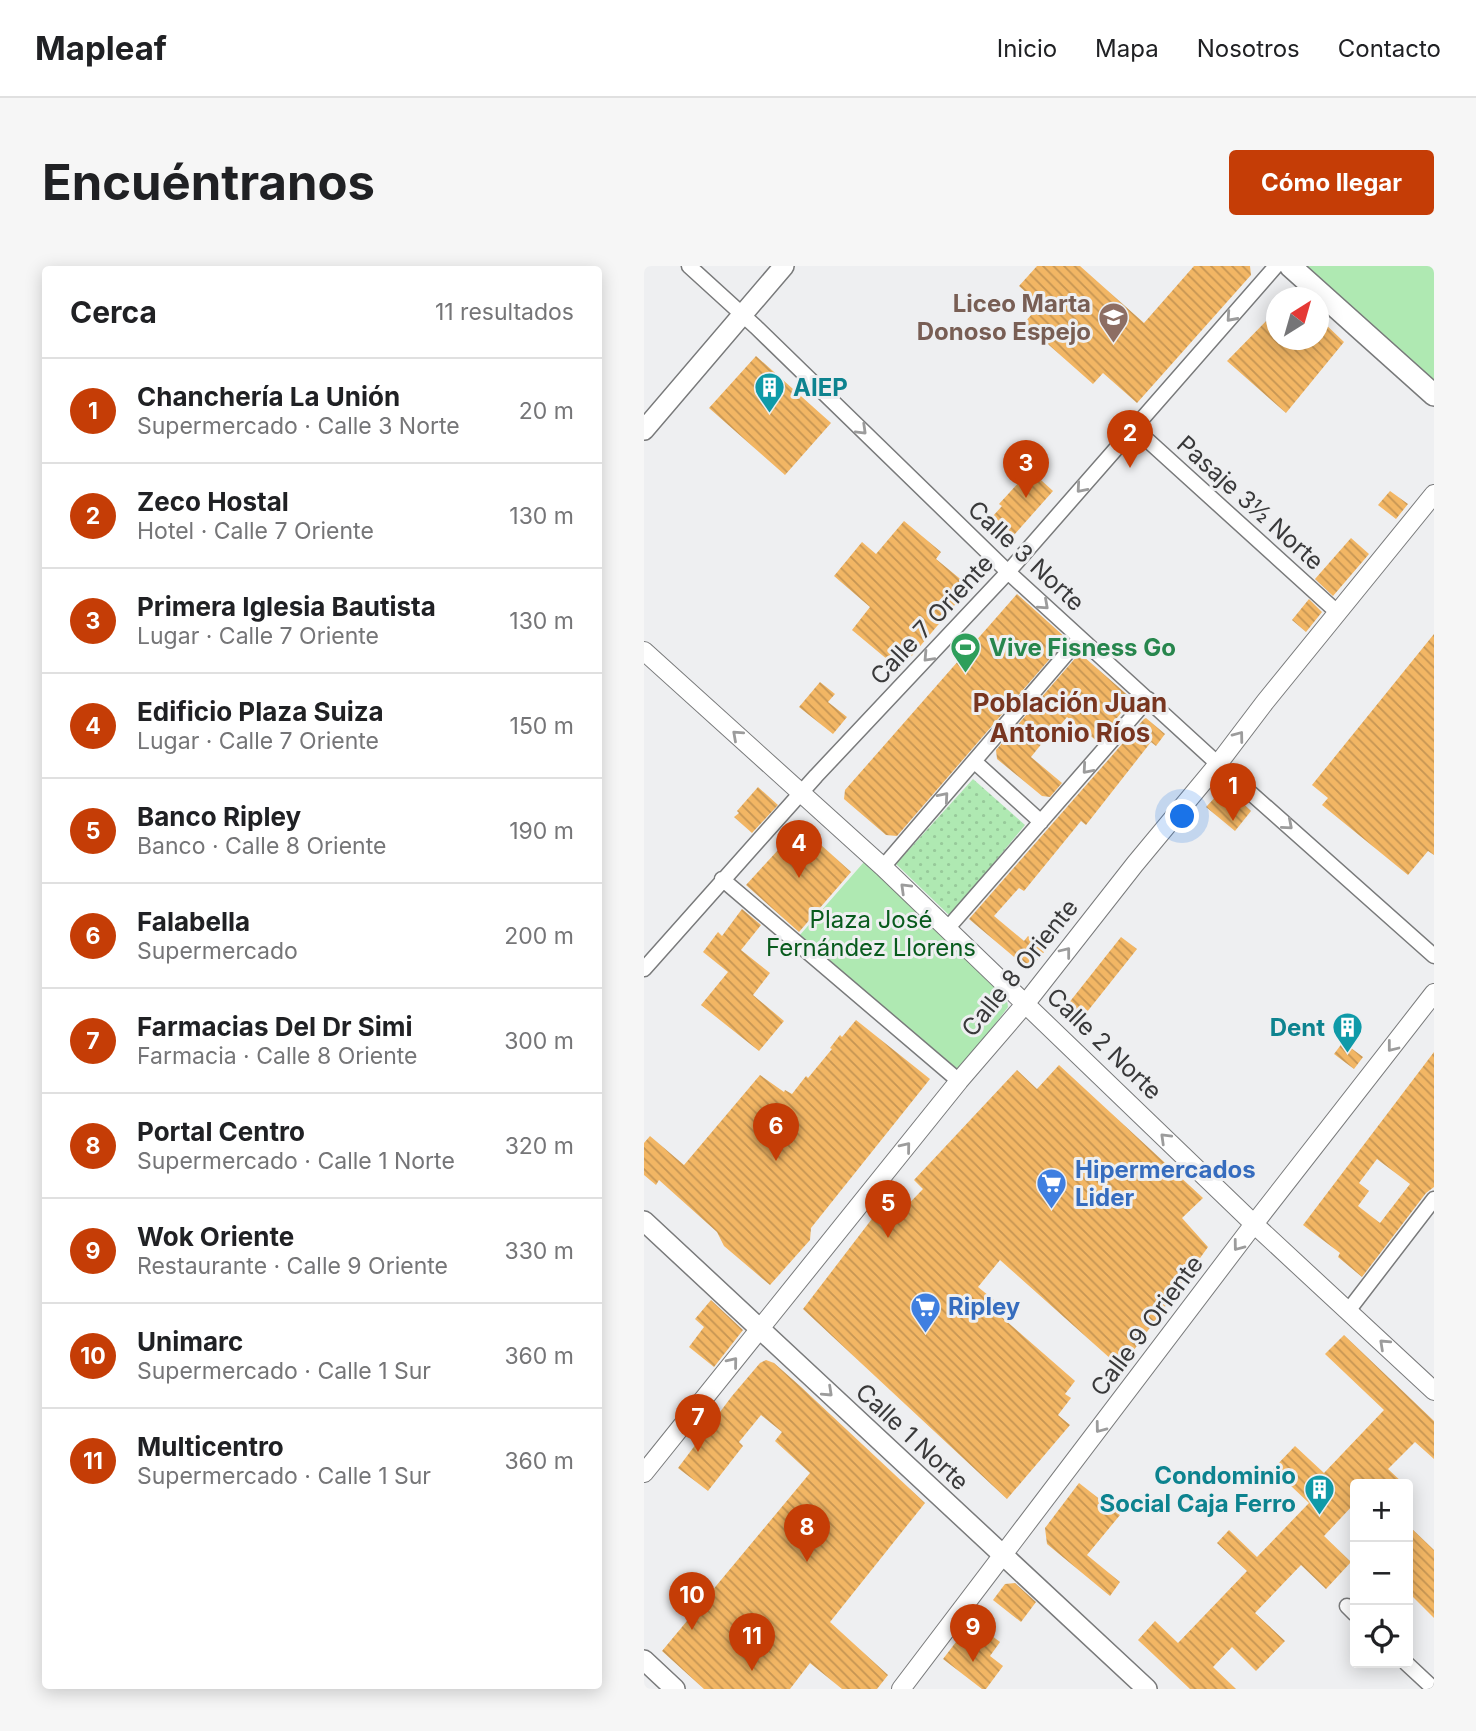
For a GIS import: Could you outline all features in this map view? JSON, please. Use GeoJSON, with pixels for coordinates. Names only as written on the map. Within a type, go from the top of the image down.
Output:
{"type":"FeatureCollection","features":[{"type":"Feature","properties":{"kind":"main road"},"geometry":{"type":"LineString","coordinates":[[644,430],[784,266]]}},
{"type":"Feature","properties":{"kind":"main road"},"geometry":{"type":"LineString","coordinates":[[1290,266],[1434,396]]}},
{"type":"Feature","properties":{"kind":"main road","name":"Calle 1 Norte"},"geometry":{"type":"LineString","coordinates":[[644,1221],[1147,1689]]}},
{"type":"Feature","properties":{"kind":"main road"},"geometry":{"type":"LineString","coordinates":[[644,1660],[675,1689]]}},
{"type":"Feature","properties":{"kind":"street","name":"Calle 3 Norte"},"geometry":{"type":"LineString","coordinates":[[689,266],[1008,572],[1434,956]]}},
{"type":"Feature","properties":{"kind":"street","name":"Calle 7 Oriente"},"geometry":{"type":"LineString","coordinates":[[644,969],[722,879],[1008,572],[1276,266]]}},
{"type":"Feature","properties":{"kind":"street","name":"Pasaje 3½ Norte"},"geometry":{"type":"LineString","coordinates":[[1133,427],[1337,612]]}},
{"type":"Feature","properties":{"kind":"street","name":"Calle 8 Oriente"},"geometry":{"type":"LineString","coordinates":[[644,1473],[959,1081],[1026,1003],[1434,494]]}},
{"type":"Feature","properties":{"kind":"street"},"geometry":{"type":"LineString","coordinates":[[883,867],[1080,638]]}},
{"type":"Feature","properties":{"kind":"street","name":"Calle 2 Norte"},"geometry":{"type":"LineString","coordinates":[[644,651],[883,867],[1254,1224],[1434,1391]]}},
{"type":"Feature","properties":{"kind":"street"},"geometry":{"type":"LineString","coordinates":[[947,929],[1147,699]]}},
{"type":"Feature","properties":{"kind":"street"},"geometry":{"type":"LineString","coordinates":[[975,762],[1041,822]]}},
{"type":"Feature","properties":{"kind":"street"},"geometry":{"type":"LineString","coordinates":[[722,879],[959,1081]]}},
{"type":"Feature","properties":{"kind":"street","name":"Calle 9 Oriente"},"geometry":{"type":"LineString","coordinates":[[901,1689],[1254,1224],[1434,993]]}},
{"type":"Feature","properties":{"kind":"street"},"geometry":{"type":"LineString","coordinates":[[1348,1311],[1429,1217],[1434,1199]]}},
{"type":"Feature","properties":{"kind":"street"},"geometry":{"type":"LineString","coordinates":[[1411,1668],[1434,1689]]}},
{"type":"Feature","properties":{"kind":"green space"},"geometry":{"type":"Polygon","coordinates":[[[1304,266],[1434,266],[1434,383],[1329,287],[1304,266]]]}},
{"type":"Feature","properties":{"kind":"green space"},"geometry":{"type":"Polygon","coordinates":[[[973,779],[1025,825],[950,916],[896,864],[973,779]]]}},
{"type":"Feature","properties":{"kind":"green space","name":"Plaza José Fernández Llorens"},"geometry":{"type":"Polygon","coordinates":[[[864,862],[1006,994],[1008,1007],[960,1071],[799,936],[864,862]]]}},
{"type":"Feature","properties":{"kind":"building","name":"Liceo Marta Donoso Espejo"},"geometry":{"type":"Polygon","coordinates":[[[1037,266],[1080,266],[1144,323],[1194,266],[1250,266],[1251,275],[1137,403],[1103,373],[1093,384],[1024,323],[1040,305],[1019,286],[1037,266]]]}},
{"type":"Feature","properties":{"kind":"building"},"geometry":{"type":"Polygon","coordinates":[[[1266,321],[1266,350],[1329,350],[1329,328],[1344,342],[1286,413],[1227,361],[1266,321]]]}},
{"type":"Feature","properties":{"kind":"building","name":"AIEP"},"geometry":{"type":"Polygon","coordinates":[[[756,356],[831,423],[785,475],[709,408],[756,356]]]}},
{"type":"Feature","properties":{"kind":"building"},"geometry":{"type":"Polygon","coordinates":[[[1030,470],[1053,491],[1014,535],[993,516],[1002,506],[999,504],[1030,470]]]}},
{"type":"Feature","properties":{"kind":"building"},"geometry":{"type":"Polygon","coordinates":[[[1390,491],[1408,504],[1396,519],[1378,505],[1390,491]]]}},
{"type":"Feature","properties":{"kind":"building"},"geometry":{"type":"Polygon","coordinates":[[[904,521],[941,552],[936,559],[970,587],[900,670],[852,630],[870,607],[834,576],[862,542],[876,554],[904,521]]]}},
{"type":"Feature","properties":{"kind":"building"},"geometry":{"type":"Polygon","coordinates":[[[1351,538],[1369,554],[1333,596],[1315,579],[1351,538]]]}},
{"type":"Feature","properties":{"kind":"building"},"geometry":{"type":"Polygon","coordinates":[[[1017,594],[1067,639],[897,836],[886,835],[844,799],[845,790],[1017,594]]]}},
{"type":"Feature","properties":{"kind":"building"},"geometry":{"type":"Polygon","coordinates":[[[1309,599],[1322,612],[1306,632],[1292,620],[1309,599]]]}},
{"type":"Feature","properties":{"kind":"building"},"geometry":{"type":"Polygon","coordinates":[[[1434,634],[1434,855],[1428,851],[1408,875],[1322,805],[1328,798],[1312,785],[1434,634]]]}},
{"type":"Feature","properties":{"kind":"building"},"geometry":{"type":"Polygon","coordinates":[[[1078,655],[1083,656],[1132,699],[1098,742],[1067,717],[1053,734],[1051,732],[1031,757],[1062,783],[1050,797],[1042,796],[997,759],[996,750],[1078,655]]]}},
{"type":"Feature","properties":{"kind":"building"},"geometry":{"type":"Polygon","coordinates":[[[820,682],[835,694],[828,702],[847,717],[833,734],[799,707],[820,682]]]}},
{"type":"Feature","properties":{"kind":"building"},"geometry":{"type":"Polygon","coordinates":[[[1146,718],[1165,734],[1156,746],[1151,742],[1086,825],[1081,821],[1024,891],[1019,888],[994,916],[1024,941],[1028,936],[1045,951],[1033,965],[1025,966],[969,919],[1146,718]]]}},
{"type":"Feature","properties":{"kind":"building"},"geometry":{"type":"Polygon","coordinates":[[[758,787],[778,805],[752,833],[734,817],[758,787]]]}},
{"type":"Feature","properties":{"kind":"building"},"geometry":{"type":"Polygon","coordinates":[[[1220,792],[1232,793],[1251,811],[1235,831],[1206,807],[1220,792]]]}},
{"type":"Feature","properties":{"kind":"building"},"geometry":{"type":"Polygon","coordinates":[[[800,826],[851,872],[799,932],[746,885],[800,826]]]}},
{"type":"Feature","properties":{"kind":"building"},"geometry":{"type":"Polygon","coordinates":[[[742,909],[761,925],[741,950],[770,973],[753,995],[784,1021],[759,1051],[701,1005],[728,972],[703,952],[718,932],[722,936],[742,909]]]}},
{"type":"Feature","properties":{"kind":"building"},"geometry":{"type":"Polygon","coordinates":[[[1121,937],[1137,949],[1083,1017],[1068,1004],[1121,937]]]}},
{"type":"Feature","properties":{"kind":"building"},"geometry":{"type":"Polygon","coordinates":[[[856,1020],[930,1079],[811,1228],[810,1240],[770,1285],[724,1246],[717,1232],[659,1180],[656,1185],[644,1175],[644,1143],[650,1136],[684,1165],[760,1075],[784,1092],[785,1090],[792,1094],[832,1049],[830,1048],[840,1035],[842,1037],[856,1020]]]}},
{"type":"Feature","properties":{"kind":"building","name":"Dent"},"geometry":{"type":"Polygon","coordinates":[[[1343,1042],[1363,1057],[1354,1069],[1334,1054],[1343,1042]]]}},
{"type":"Feature","properties":{"kind":"building"},"geometry":{"type":"Polygon","coordinates":[[[1434,1052],[1434,1187],[1426,1193],[1362,1277],[1338,1257],[1340,1253],[1303,1225],[1434,1052]],[[1377,1159],[1359,1183],[1369,1191],[1358,1206],[1380,1223],[1410,1184],[1377,1159]]]}},
{"type":"Feature","properties":{"kind":"building"},"geometry":{"type":"Polygon","coordinates":[[[1059,1065],[1203,1198],[1182,1218],[1208,1247],[1121,1368],[1000,1260],[978,1287],[994,1300],[989,1306],[1075,1381],[1065,1394],[1071,1398],[1058,1415],[1070,1425],[1007,1499],[803,1309],[881,1207],[894,1219],[923,1189],[914,1180],[1017,1070],[1037,1089],[1059,1065]]]}},
{"type":"Feature","properties":{"kind":"building"},"geometry":{"type":"Polygon","coordinates":[[[711,1300],[743,1330],[714,1367],[689,1347],[704,1327],[695,1319],[711,1300]]]}},
{"type":"Feature","properties":{"kind":"building","name":"Condominio Social Caja Ferro"},"geometry":{"type":"Polygon","coordinates":[[[1344,1335],[1434,1421],[1434,1459],[1415,1442],[1388,1469],[1399,1479],[1350,1479],[1350,1508],[1324,1536],[1350,1563],[1326,1589],[1301,1565],[1255,1613],[1285,1641],[1256,1671],[1232,1647],[1213,1667],[1236,1689],[1190,1689],[1138,1640],[1155,1621],[1178,1643],[1247,1571],[1217,1543],[1229,1530],[1257,1557],[1309,1503],[1273,1469],[1295,1446],[1324,1473],[1384,1410],[1325,1354],[1344,1335]]]}},
{"type":"Feature","properties":{"kind":"building"},"geometry":{"type":"Polygon","coordinates":[[[766,1360],[774,1363],[800,1386],[925,1503],[830,1622],[888,1675],[877,1689],[842,1689],[810,1663],[790,1689],[704,1689],[662,1651],[810,1473],[775,1441],[782,1432],[761,1415],[739,1442],[743,1446],[708,1491],[678,1468],[732,1396],[760,1363],[766,1360]]]}},
{"type":"Feature","properties":{"kind":"building"},"geometry":{"type":"Polygon","coordinates":[[[1079,1483],[1120,1515],[1087,1555],[1120,1582],[1110,1596],[1047,1544],[1045,1528],[1079,1483]]]}},
{"type":"Feature","properties":{"kind":"building"},"geometry":{"type":"Polygon","coordinates":[[[1413,1530],[1434,1550],[1434,1618],[1413,1597],[1413,1530]]]}},
{"type":"Feature","properties":{"kind":"building"},"geometry":{"type":"Polygon","coordinates":[[[1015,1583],[1036,1602],[1021,1622],[993,1600],[1005,1584],[1015,1583]]]}},
{"type":"Feature","properties":{"kind":"building"},"geometry":{"type":"Polygon","coordinates":[[[972,1621],[1000,1642],[990,1656],[1003,1666],[986,1689],[982,1689],[943,1659],[972,1621]]]}},
{"type":"Feature","properties":{"kind":"place","name":"Liceo Marta Donoso Espejo"},"geometry":{"type":"Point","coordinates":[1114,345]}},
{"type":"Feature","properties":{"kind":"place","name":"AIEP"},"geometry":{"type":"Point","coordinates":[770,415]}},
{"type":"Feature","properties":{"kind":"place","name":"Zeco Hostal"},"geometry":{"type":"Point","coordinates":[1130,468]}},
{"type":"Feature","properties":{"kind":"place","name":"Primera Iglesia Bautista"},"geometry":{"type":"Point","coordinates":[1026,498]}},
{"type":"Feature","properties":{"kind":"place","name":"Vive Fisness Go"},"geometry":{"type":"Point","coordinates":[966,675]}},
{"type":"Feature","properties":{"kind":"place","name":"Chanchería La Unión"},"geometry":{"type":"Point","coordinates":[1233,821]}},
{"type":"Feature","properties":{"kind":"place","name":"Edificio Plaza Suiza"},"geometry":{"type":"Point","coordinates":[799,878]}},
{"type":"Feature","properties":{"kind":"place","name":"Dent"},"geometry":{"type":"Point","coordinates":[1348,1055]}},
{"type":"Feature","properties":{"kind":"place","name":"Falabella"},"geometry":{"type":"Point","coordinates":[776,1161]}},
{"type":"Feature","properties":{"kind":"place","name":"Hipermercados Lider"},"geometry":{"type":"Point","coordinates":[1052,1211]}},
{"type":"Feature","properties":{"kind":"place","name":"Banco Ripley"},"geometry":{"type":"Point","coordinates":[888,1238]}},
{"type":"Feature","properties":{"kind":"place","name":"Ripley"},"geometry":{"type":"Point","coordinates":[925,1334]}},
{"type":"Feature","properties":{"kind":"place","name":"Farmacias Del Dr Simi"},"geometry":{"type":"Point","coordinates":[698,1452]}},
{"type":"Feature","properties":{"kind":"place","name":"Condominio Social Caja Ferro"},"geometry":{"type":"Point","coordinates":[1319,1517]}},
{"type":"Feature","properties":{"kind":"place","name":"Portal Centro"},"geometry":{"type":"Point","coordinates":[807,1562]}},
{"type":"Feature","properties":{"kind":"place","name":"Unimarc"},"geometry":{"type":"Point","coordinates":[692,1630]}},
{"type":"Feature","properties":{"kind":"place","name":"Wok Oriente"},"geometry":{"type":"Point","coordinates":[973,1662]}},
{"type":"Feature","properties":{"kind":"place","name":"Multicentro"},"geometry":{"type":"Point","coordinates":[752,1671]}},
{"type":"Feature","properties":{"kind":"district","name":"Población Juan Antonio Ríos"},"geometry":{"type":"Point","coordinates":[1070,718]}}]}
